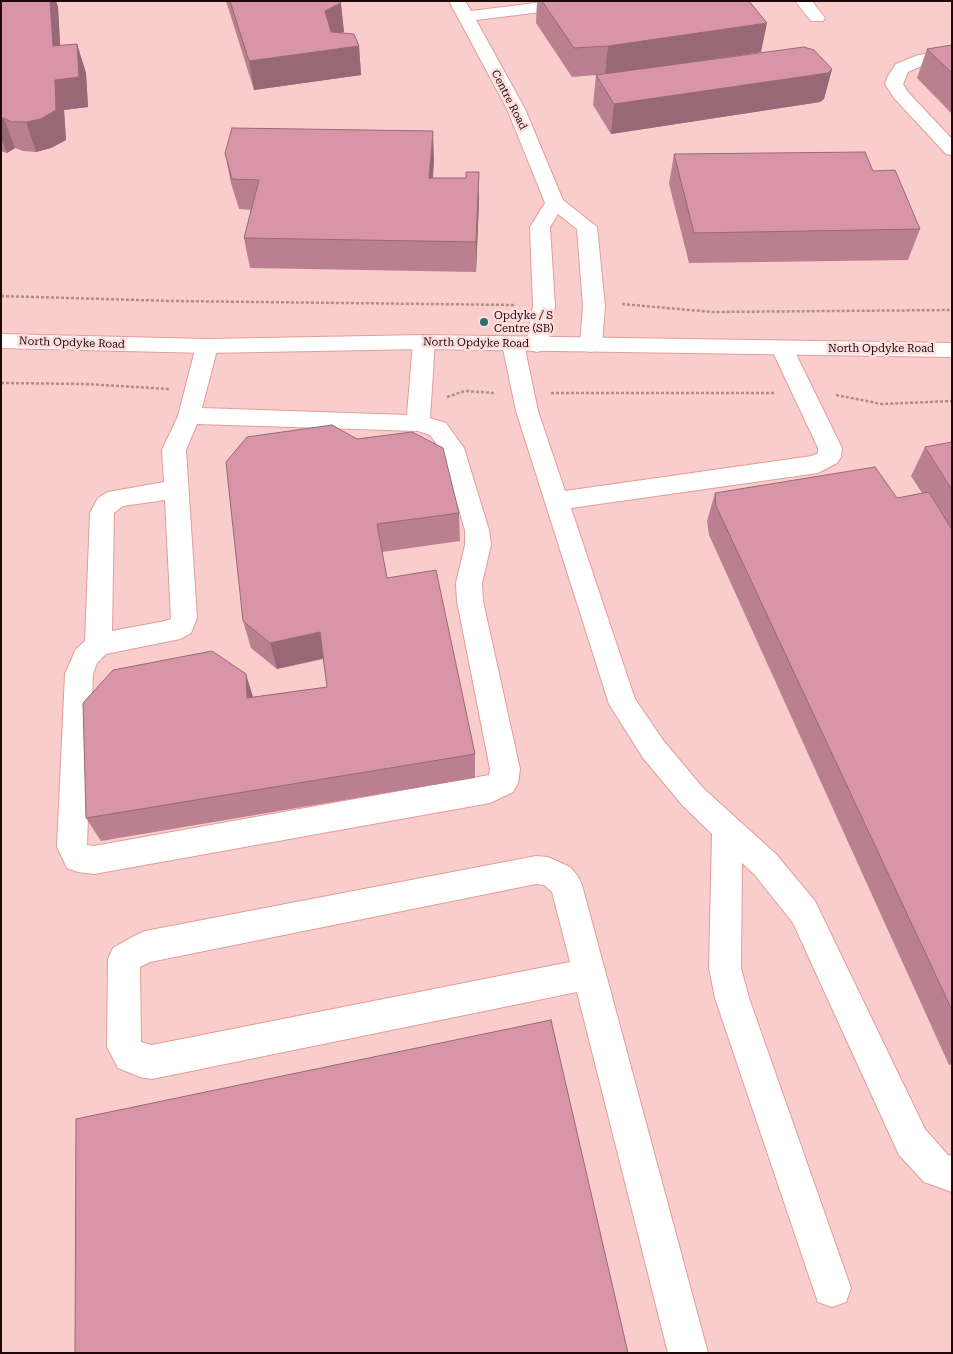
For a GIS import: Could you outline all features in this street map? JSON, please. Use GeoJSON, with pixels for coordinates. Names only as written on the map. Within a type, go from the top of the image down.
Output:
{"type":"FeatureCollection","features":[{"type":"Feature","properties":{"kind":"street","name":"Centre Road"},"geometry":{"type":"LineString","coordinates":[[457,1],[516,109],[555,203]]}},
{"type":"Feature","properties":{"kind":"street"},"geometry":{"type":"LineString","coordinates":[[465,17],[590,1]]}},
{"type":"Feature","properties":{"kind":"street"},"geometry":{"type":"LineString","coordinates":[[803,1],[817,18]]}},
{"type":"Feature","properties":{"kind":"street"},"geometry":{"type":"LineString","coordinates":[[952,55],[924,59],[908,65],[896,76],[894,84],[900,94],[952,150]]}},
{"type":"Feature","properties":{"kind":"street"},"geometry":{"type":"LineString","coordinates":[[591,346],[594,306],[587,227],[555,203],[540,227],[544,306],[525,344],[525,402],[555,501],[623,704],[664,763],[693,797],[765,864],[804,912],[912,1142],[937,1169],[952,1174]]}},
{"type":"Feature","properties":{"kind":"street","name":"North Opdyke Road"},"geometry":{"type":"LineString","coordinates":[[1,341],[207,346],[424,342],[952,350]]}},
{"type":"Feature","properties":{"kind":"street"},"geometry":{"type":"LineString","coordinates":[[418,423],[424,342]]}},
{"type":"Feature","properties":{"kind":"street"},"geometry":{"type":"LineString","coordinates":[[189,416],[418,423],[438,429],[452,448],[477,530],[478,545],[469,583],[470,601],[505,768],[503,783],[490,790],[94,860],[78,858],[72,847],[78,674],[86,657],[98,645],[172,631],[182,625],[184,618],[174,450],[189,416],[207,346]]}},
{"type":"Feature","properties":{"kind":"street"},"geometry":{"type":"LineString","coordinates":[[555,501],[818,464],[828,457],[830,448],[782,348]]}},
{"type":"Feature","properties":{"kind":"street"},"geometry":{"type":"LineString","coordinates":[[98,645],[102,513],[107,504],[118,498],[176,489]]}},
{"type":"Feature","properties":{"kind":"street"},"geometry":{"type":"LineString","coordinates":[[727,828],[725,968],[732,998],[832,1288]]}},
{"type":"Feature","properties":{"kind":"street"},"geometry":{"type":"LineString","coordinates":[[589,974],[152,1062],[130,1056],[124,1047],[124,959],[139,949],[536,870],[554,874],[566,884],[688,1353]]}},
{"type":"Feature","properties":{"kind":"path"},"geometry":{"type":"LineString","coordinates":[[1,296],[172,302],[544,306]]}},
{"type":"Feature","properties":{"kind":"path"},"geometry":{"type":"LineString","coordinates":[[594,306],[616,304],[713,312],[952,310]]}},
{"type":"Feature","properties":{"kind":"path"},"geometry":{"type":"LineString","coordinates":[[1,383],[86,384],[174,390]]}},
{"type":"Feature","properties":{"kind":"path"},"geometry":{"type":"LineString","coordinates":[[446,397],[464,391],[500,393]]}},
{"type":"Feature","properties":{"kind":"path"},"geometry":{"type":"LineString","coordinates":[[544,393],[781,393]]}},
{"type":"Feature","properties":{"kind":"path"},"geometry":{"type":"LineString","coordinates":[[832,394],[882,404],[952,401]]}},
{"type":"Feature","properties":{"kind":"building"},"geometry":{"type":"Polygon","coordinates":[[[1,1],[50,1],[53,46],[77,44],[79,77],[55,80],[56,110],[41,119],[12,122],[4,118],[1,119],[1,1]]]}},
{"type":"Feature","properties":{"kind":"building"},"geometry":{"type":"Polygon","coordinates":[[[230,1],[340,1],[341,3],[325,11],[331,32],[354,34],[359,46],[249,61],[230,1]]]}},
{"type":"Feature","properties":{"kind":"building"},"geometry":{"type":"Polygon","coordinates":[[[542,1],[749,1],[767,23],[608,46],[574,48],[542,1]]]}},
{"type":"Feature","properties":{"kind":"building"},"geometry":{"type":"Polygon","coordinates":[[[952,45],[952,73],[927,49],[952,45]]]}},
{"type":"Feature","properties":{"kind":"building"},"geometry":{"type":"Polygon","coordinates":[[[804,47],[814,50],[832,69],[828,73],[614,104],[596,75],[804,47]]]}},
{"type":"Feature","properties":{"kind":"building"},"geometry":{"type":"Polygon","coordinates":[[[232,128],[433,131],[429,178],[466,178],[466,172],[479,172],[476,242],[244,238],[259,180],[232,179],[225,153],[232,128]]]}},
{"type":"Feature","properties":{"kind":"building"},"geometry":{"type":"Polygon","coordinates":[[[865,152],[873,171],[895,170],[920,229],[694,233],[674,154],[865,152]]]}},
{"type":"Feature","properties":{"kind":"building"},"geometry":{"type":"Polygon","coordinates":[[[332,425],[357,439],[412,432],[443,448],[459,513],[377,524],[387,578],[436,570],[475,754],[86,818],[83,703],[113,670],[212,651],[246,674],[247,698],[327,687],[320,632],[270,643],[243,621],[226,462],[247,437],[332,425]]]}},
{"type":"Feature","properties":{"kind":"building"},"geometry":{"type":"Polygon","coordinates":[[[952,442],[952,490],[925,447],[952,442]]]}},
{"type":"Feature","properties":{"kind":"building"},"geometry":{"type":"Polygon","coordinates":[[[875,467],[897,498],[929,492],[952,530],[952,1010],[716,506],[715,493],[875,467]]]}},
{"type":"Feature","properties":{"kind":"building"},"geometry":{"type":"Polygon","coordinates":[[[551,1020],[628,1353],[75,1353],[76,1119],[551,1020]]]}},
{"type":"Feature","properties":{"kind":"place","name":"Opdyke / S Centre (SB)"},"geometry":{"type":"Point","coordinates":[484,322]}}]}
